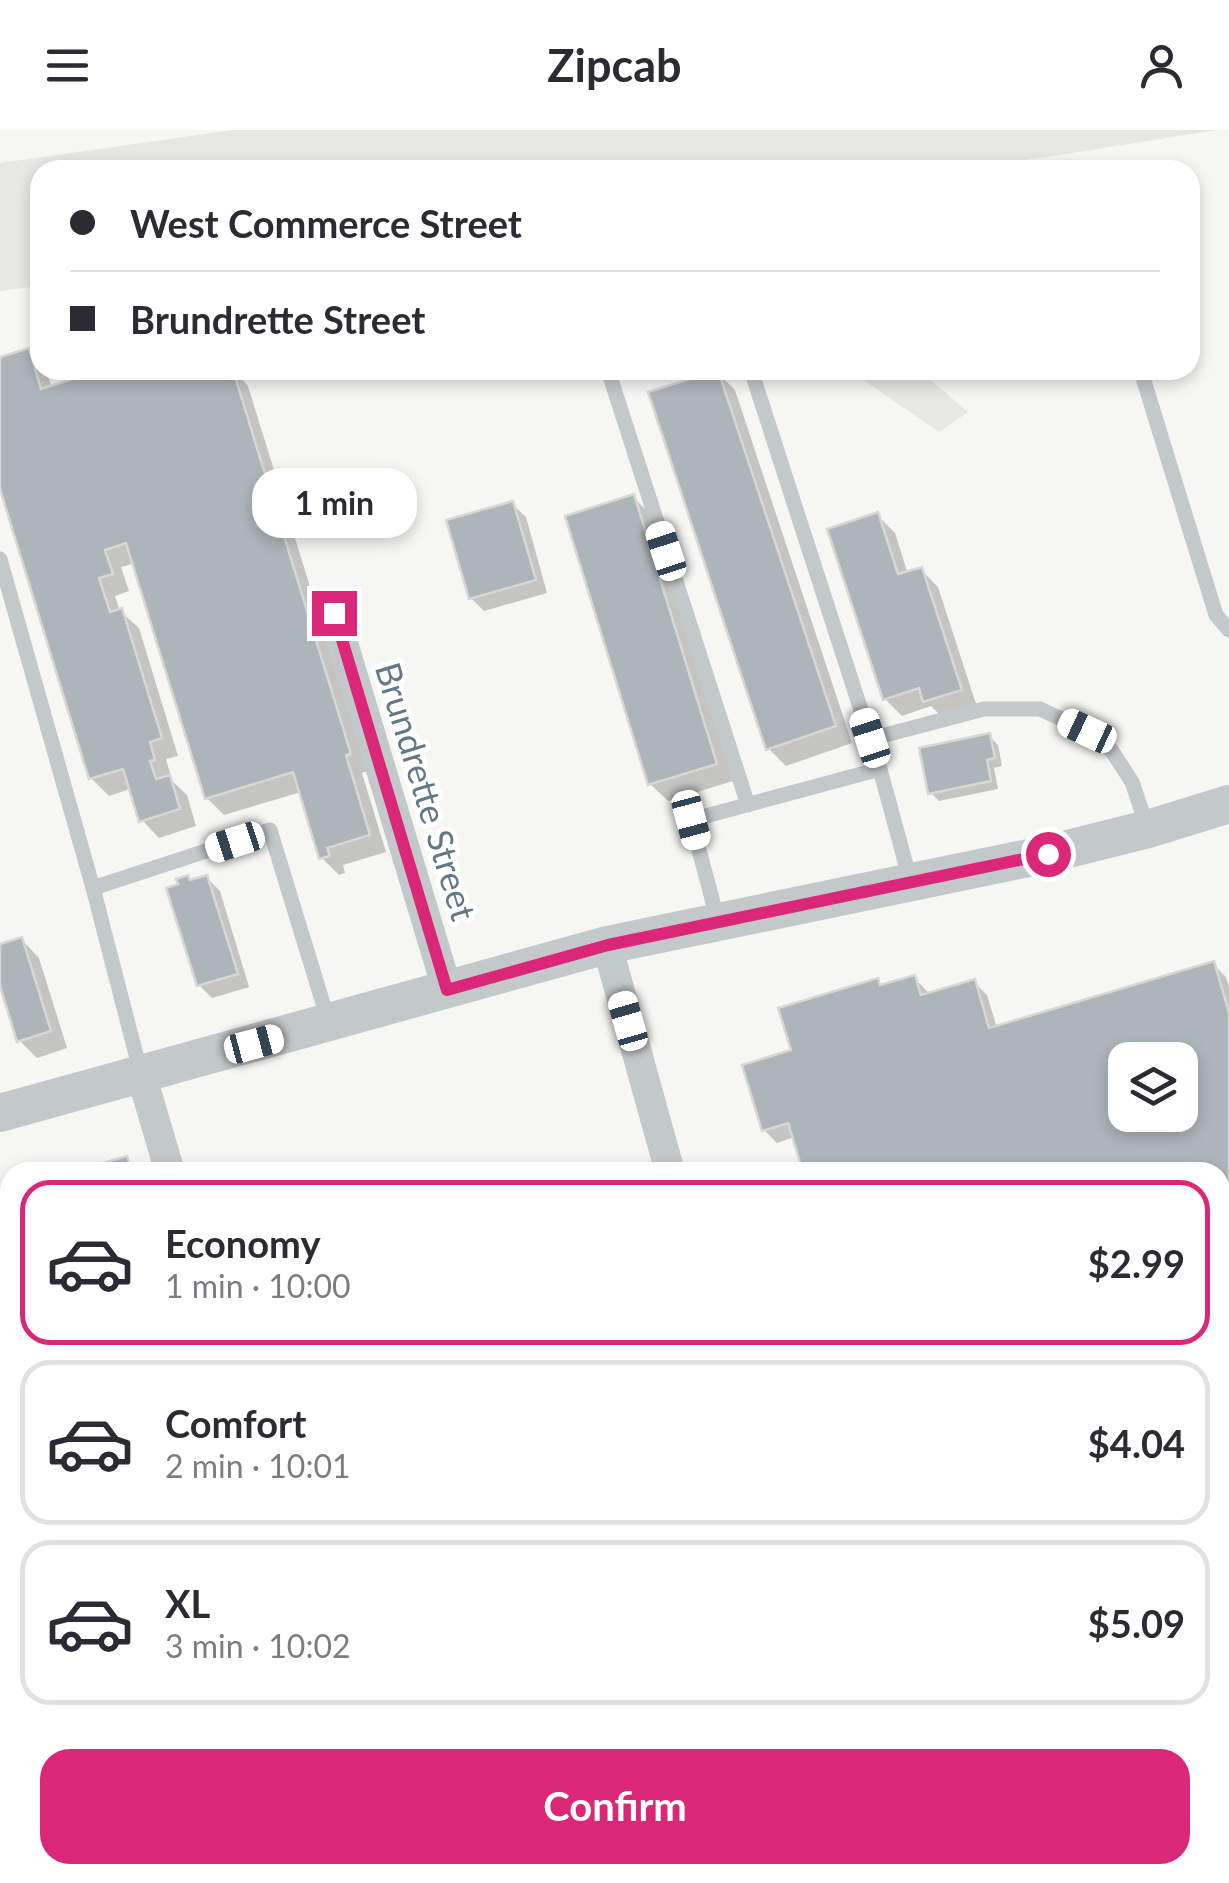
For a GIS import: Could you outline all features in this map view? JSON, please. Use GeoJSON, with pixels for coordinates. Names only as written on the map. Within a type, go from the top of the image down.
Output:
{"type":"FeatureCollection","features":[{"type":"Feature","properties":{"kind":"street","name":"Brundrette Street"},"geometry":{"type":"LineString","coordinates":[[334,613],[447,990]]}},
{"type":"Feature","properties":{"kind":"street"},"geometry":{"type":"LineString","coordinates":[[0,1113],[608,945],[1048,854],[1229,804]]}},
{"type":"Feature","properties":{"kind":"street"},"geometry":{"type":"LineString","coordinates":[[608,945],[667,1162]]}},
{"type":"Feature","properties":{"kind":"street"},"geometry":{"type":"LineString","coordinates":[[142,1074],[167,1162]]}},
{"type":"Feature","properties":{"kind":"lane"},"geometry":{"type":"LineString","coordinates":[[611,380],[748,804]]}},
{"type":"Feature","properties":{"kind":"lane"},"geometry":{"type":"LineString","coordinates":[[754,380],[880,769],[910,880]]}},
{"type":"Feature","properties":{"kind":"lane"},"geometry":{"type":"LineString","coordinates":[[1144,380],[1216,615],[1229,630]]}},
{"type":"Feature","properties":{"kind":"lane"},"geometry":{"type":"LineString","coordinates":[[0,560],[142,1074]]}},
{"type":"Feature","properties":{"kind":"lane"},"geometry":{"type":"LineString","coordinates":[[870,738],[984,709],[1040,708],[1087,731],[1112,751],[1132,782],[1148,828]]}},
{"type":"Feature","properties":{"kind":"lane"},"geometry":{"type":"LineString","coordinates":[[718,921],[691,820],[880,769]]}},
{"type":"Feature","properties":{"kind":"lane"},"geometry":{"type":"LineString","coordinates":[[92,888],[270,830],[330,1023]]}},
{"type":"Feature","properties":{"kind":"shaded area"},"geometry":{"type":"Polygon","coordinates":[[[233,130],[1217,130],[1021,160],[30,160],[30,287],[0,291],[0,163],[233,130]]]}},
{"type":"Feature","properties":{"kind":"shaded area"},"geometry":{"type":"Polygon","coordinates":[[[864,380],[931,380],[968,412],[939,432],[864,380]]]}},
{"type":"Feature","properties":{"kind":"building"},"geometry":{"type":"Polygon","coordinates":[[[29,348],[30,380],[38,380],[41,389],[69,380],[236,380],[351,754],[346,755],[370,835],[327,848],[330,856],[319,859],[293,772],[205,799],[126,543],[105,550],[113,574],[99,578],[110,612],[122,608],[162,738],[150,742],[155,760],[150,761],[156,779],[170,775],[180,809],[139,822],[123,769],[89,779],[0,489],[0,357],[29,348]]]}},
{"type":"Feature","properties":{"kind":"building"},"geometry":{"type":"Polygon","coordinates":[[[686,380],[721,380],[836,726],[766,750],[648,392],[686,380]]]}},
{"type":"Feature","properties":{"kind":"building"},"geometry":{"type":"Polygon","coordinates":[[[634,494],[717,764],[648,785],[565,516],[634,494]]]}},
{"type":"Feature","properties":{"kind":"building"},"geometry":{"type":"Polygon","coordinates":[[[513,501],[536,580],[469,599],[446,520],[513,501]]]}},
{"type":"Feature","properties":{"kind":"building"},"geometry":{"type":"Polygon","coordinates":[[[878,512],[898,574],[922,567],[962,690],[923,702],[919,688],[883,700],[827,529],[878,512]]]}},
{"type":"Feature","properties":{"kind":"building"},"geometry":{"type":"Polygon","coordinates":[[[990,733],[995,758],[987,760],[991,781],[928,794],[919,748],[990,733]]]}},
{"type":"Feature","properties":{"kind":"building"},"geometry":{"type":"Polygon","coordinates":[[[188,875],[190,880],[207,875],[238,974],[197,986],[166,888],[188,875]]]}},
{"type":"Feature","properties":{"kind":"building"},"geometry":{"type":"Polygon","coordinates":[[[22,937],[51,1031],[17,1042],[0,986],[0,944],[22,937]]]}},
{"type":"Feature","properties":{"kind":"building"},"geometry":{"type":"Polygon","coordinates":[[[1214,961],[1229,1013],[1229,1162],[800,1162],[788,1123],[762,1131],[742,1065],[791,1050],[778,1008],[878,978],[880,985],[915,975],[921,995],[975,979],[989,1028],[1214,961]]]}},
{"type":"Feature","properties":{"kind":"building"},"geometry":{"type":"Polygon","coordinates":[[[127,1156],[129,1162],[106,1162],[127,1156]]]}},
{"type":"Feature","properties":{"kind":"route"},"geometry":{"type":"LineString","coordinates":[[334,613],[447,990],[608,945],[1048,854]]}}]}
